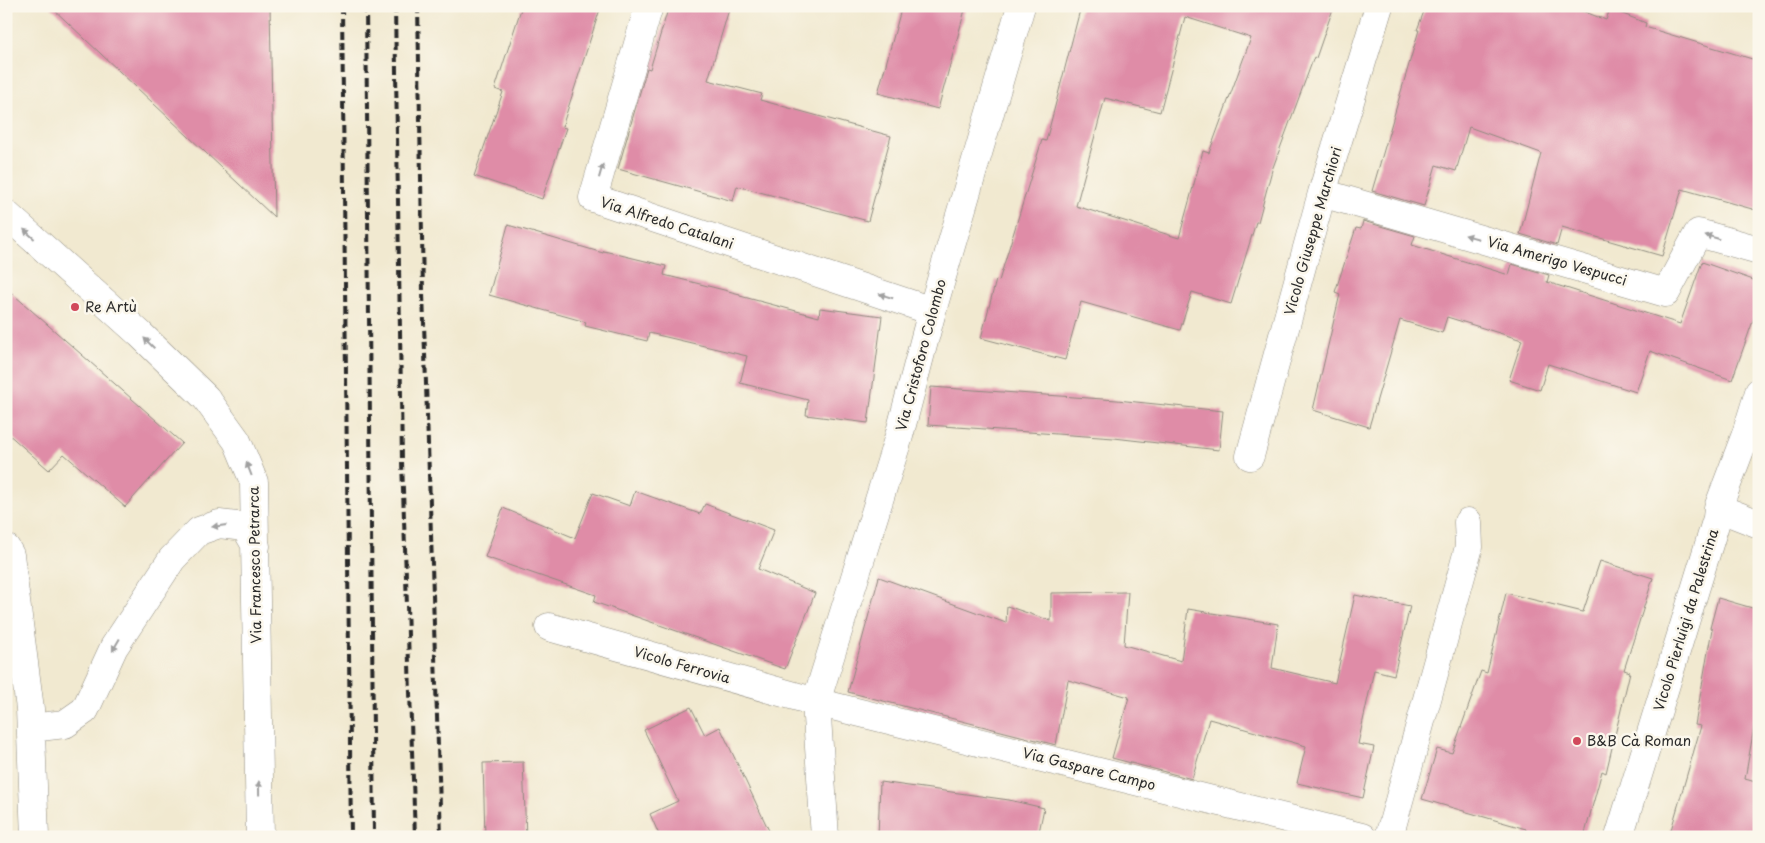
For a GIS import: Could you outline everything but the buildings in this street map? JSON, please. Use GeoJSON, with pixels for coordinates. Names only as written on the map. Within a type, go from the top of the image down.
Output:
{"type":"FeatureCollection","features":[{"type":"Feature","properties":{"kind":"street","name":"Via Alfredo Catalani"},"geometry":{"type":"LineString","coordinates":[[649,6],[593,198],[932,311]]}},
{"type":"Feature","properties":{"kind":"street","name":"Via Cristoforo Colombo"},"geometry":{"type":"LineString","coordinates":[[816,702],[899,436],[932,311],[1022,6]]}},
{"type":"Feature","properties":{"kind":"street","name":"Vicolo Giuseppe Marchiori"},"geometry":{"type":"LineString","coordinates":[[1250,456],[1322,193],[1379,6]]}},
{"type":"Feature","properties":{"kind":"street","name":"Via Amerigo Vespucci"},"geometry":{"type":"LineString","coordinates":[[1322,193],[1666,293],[1698,233],[1759,250]]}},
{"type":"Feature","properties":{"kind":"street","name":"Via Francesco Petrarca"},"geometry":{"type":"LineString","coordinates":[[6,214],[140,334],[206,398],[238,441],[254,482],[260,837]]}},
{"type":"Feature","properties":{"kind":"street","name":"Vicolo Pierluigi da Palestrina"},"geometry":{"type":"LineString","coordinates":[[1619,837],[1718,513],[1752,437],[1759,392]]}},
{"type":"Feature","properties":{"kind":"street"},"geometry":{"type":"LineString","coordinates":[[1718,513],[1759,524]]}},
{"type":"Feature","properties":{"kind":"street"},"geometry":{"type":"LineString","coordinates":[[1389,837],[1469,547],[1468,522]]}},
{"type":"Feature","properties":{"kind":"street"},"geometry":{"type":"LineString","coordinates":[[30,728],[65,724],[85,710],[114,647],[172,559],[199,530],[219,524],[245,527],[256,546]]}},
{"type":"Feature","properties":{"kind":"street"},"geometry":{"type":"LineString","coordinates":[[6,548],[10,555],[30,709],[35,837]]}},
{"type":"Feature","properties":{"kind":"street","name":"Vicolo Ferrovia"},"geometry":{"type":"LineString","coordinates":[[548,628],[816,702]]}},
{"type":"Feature","properties":{"kind":"street"},"geometry":{"type":"LineString","coordinates":[[816,702],[825,837]]}},
{"type":"Feature","properties":{"kind":"street","name":"Via Gaspare Campo"},"geometry":{"type":"LineString","coordinates":[[816,702],[1362,837]]}},
{"type":"Feature","properties":{"kind":"railway"},"geometry":{"type":"LineString","coordinates":[[342,6],[351,837]]}},
{"type":"Feature","properties":{"kind":"railway"},"geometry":{"type":"LineString","coordinates":[[366,6],[374,837]]}},
{"type":"Feature","properties":{"kind":"railway"},"geometry":{"type":"LineString","coordinates":[[395,6],[402,461],[415,837]]}},
{"type":"Feature","properties":{"kind":"railway"},"geometry":{"type":"LineString","coordinates":[[418,6],[423,293],[441,837]]}},
{"type":"Feature","properties":{"kind":"place","name":"Re Artù"},"geometry":{"type":"Point","coordinates":[75,307]}},
{"type":"Feature","properties":{"kind":"place","name":"B&B Cà Roman"},"geometry":{"type":"Point","coordinates":[1577,741]}}]}
